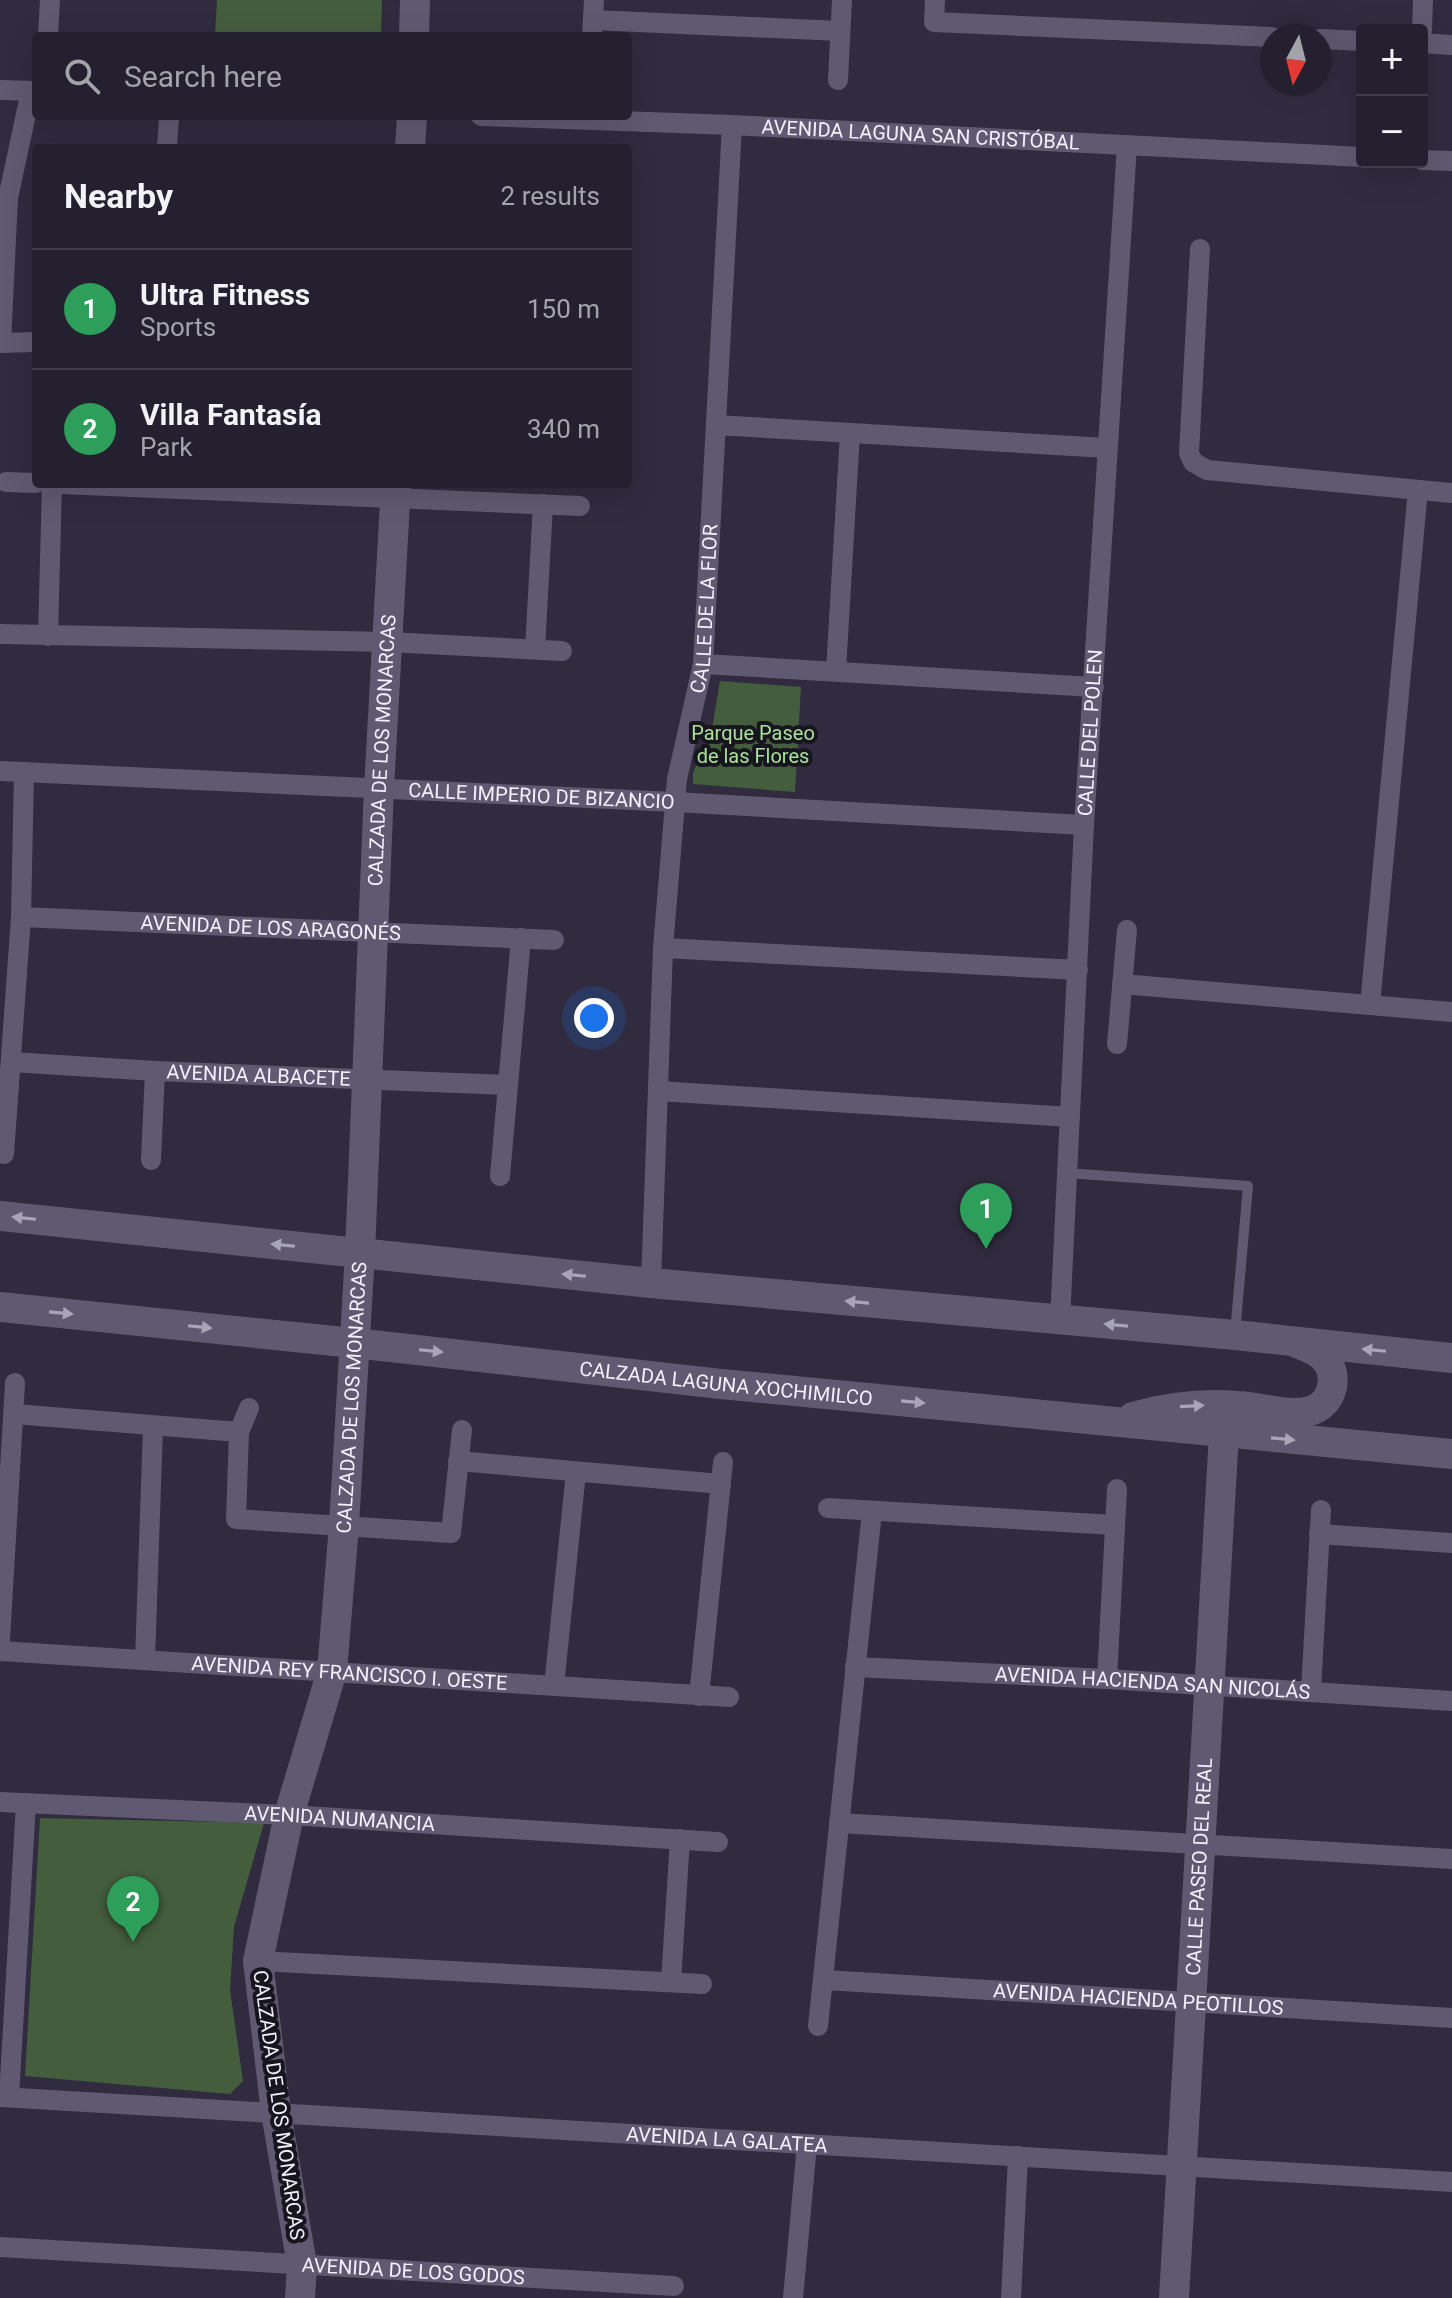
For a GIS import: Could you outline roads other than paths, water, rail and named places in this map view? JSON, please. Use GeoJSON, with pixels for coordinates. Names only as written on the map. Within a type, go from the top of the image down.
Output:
{"type":"FeatureCollection","features":[{"type":"Feature","properties":{"kind":"main road"},"geometry":{"type":"LineString","coordinates":[[414,32],[415,0]]}},
{"type":"Feature","properties":{"kind":"main road"},"geometry":{"type":"LineString","coordinates":[[410,144],[412,120]]}},
{"type":"Feature","properties":{"kind":"main road","name":"CALZADA DE LOS MONARCAS"},"geometry":{"type":"LineString","coordinates":[[300,2298],[302,2265],[276,2112],[258,1961],[289,1815],[332,1671],[360,1253],[395,491]]}},
{"type":"Feature","properties":{"kind":"main road"},"geometry":{"type":"LineString","coordinates":[[0,1216],[651,1283],[1235,1335],[1452,1358]]}},
{"type":"Feature","properties":{"kind":"main road","name":"CALZADA LAGUNA XOCHIMILCO"},"geometry":{"type":"LineString","coordinates":[[0,1307],[721,1384],[1452,1454]]}},
{"type":"Feature","properties":{"kind":"main road"},"geometry":{"type":"LineString","coordinates":[[1116,1421],[1166,1407],[1200,1405],[1237,1405],[1295,1412],[1312,1410],[1325,1402],[1332,1386],[1332,1369],[1322,1356],[1293,1341]]}},
{"type":"Feature","properties":{"kind":"main road","name":"CALLE PASEO DEL REAL"},"geometry":{"type":"LineString","coordinates":[[1174,2298],[1224,1434]]}},
{"type":"Feature","properties":{"kind":"street"},"geometry":{"type":"LineString","coordinates":[[48,32],[50,0]]}},
{"type":"Feature","properties":{"kind":"street"},"geometry":{"type":"LineString","coordinates":[[838,80],[842,0]]}},
{"type":"Feature","properties":{"kind":"street"},"geometry":{"type":"LineString","coordinates":[[935,0],[934,22],[1260,36]]}},
{"type":"Feature","properties":{"kind":"street"},"geometry":{"type":"LineString","coordinates":[[1422,24],[1423,0]]}},
{"type":"Feature","properties":{"kind":"street"},"geometry":{"type":"LineString","coordinates":[[593,19],[840,31]]}},
{"type":"Feature","properties":{"kind":"street"},"geometry":{"type":"LineString","coordinates":[[1332,40],[1356,41]]}},
{"type":"Feature","properties":{"kind":"street"},"geometry":{"type":"LineString","coordinates":[[1428,43],[1452,45]]}},
{"type":"Feature","properties":{"kind":"street"},"geometry":{"type":"LineString","coordinates":[[0,90],[32,91]]}},
{"type":"Feature","properties":{"kind":"street"},"geometry":{"type":"LineString","coordinates":[[32,99],[8,198],[1,343],[32,342]]}},
{"type":"Feature","properties":{"kind":"street"},"geometry":{"type":"LineString","coordinates":[[167,144],[169,120]]}},
{"type":"Feature","properties":{"kind":"street","name":"AVENIDA LAGUNA SAN CRISTÓBAL"},"geometry":{"type":"LineString","coordinates":[[593,120],[1356,157]]}},
{"type":"Feature","properties":{"kind":"street","name":"CALLE DE LA FLOR"},"geometry":{"type":"LineString","coordinates":[[651,1283],[663,948],[677,779],[703,664],[732,125]]}},
{"type":"Feature","properties":{"kind":"street","name":"CALLE DEL POLEN"},"geometry":{"type":"LineString","coordinates":[[1060,1320],[1084,825],[1127,145]]}},
{"type":"Feature","properties":{"kind":"street"},"geometry":{"type":"LineString","coordinates":[[1428,160],[1452,161]]}},
{"type":"Feature","properties":{"kind":"street"},"geometry":{"type":"LineString","coordinates":[[1200,249],[1189,453],[1193,462],[1207,470],[1452,493]]}},
{"type":"Feature","properties":{"kind":"street"},"geometry":{"type":"LineString","coordinates":[[716,425],[1107,448]]}},
{"type":"Feature","properties":{"kind":"street"},"geometry":{"type":"LineString","coordinates":[[836,671],[850,433]]}},
{"type":"Feature","properties":{"kind":"street"},"geometry":{"type":"LineString","coordinates":[[6,482],[32,483]]}},
{"type":"Feature","properties":{"kind":"street"},"geometry":{"type":"LineString","coordinates":[[48,636],[52,488]]}},
{"type":"Feature","properties":{"kind":"street"},"geometry":{"type":"LineString","coordinates":[[252,488],[395,491],[580,506]]}},
{"type":"Feature","properties":{"kind":"street"},"geometry":{"type":"LineString","coordinates":[[1370,1005],[1418,490]]}},
{"type":"Feature","properties":{"kind":"street"},"geometry":{"type":"LineString","coordinates":[[535,649],[543,504]]}},
{"type":"Feature","properties":{"kind":"street"},"geometry":{"type":"LineString","coordinates":[[0,634],[388,642],[562,651]]}},
{"type":"Feature","properties":{"kind":"street"},"geometry":{"type":"LineString","coordinates":[[703,664],[1094,687]]}},
{"type":"Feature","properties":{"kind":"street","name":"CALLE IMPERIO DE BIZANCIO"},"geometry":{"type":"LineString","coordinates":[[0,771],[675,802],[1084,825]]}},
{"type":"Feature","properties":{"kind":"street"},"geometry":{"type":"LineString","coordinates":[[4,1154],[21,917],[24,772]]}},
{"type":"Feature","properties":{"kind":"street","name":"AVENIDA DE LOS ARAGONÉS"},"geometry":{"type":"LineString","coordinates":[[21,917],[554,940]]}},
{"type":"Feature","properties":{"kind":"street"},"geometry":{"type":"LineString","coordinates":[[1117,1044],[1127,930]]}},
{"type":"Feature","properties":{"kind":"street"},"geometry":{"type":"LineString","coordinates":[[500,1176],[521,938]]}},
{"type":"Feature","properties":{"kind":"street"},"geometry":{"type":"LineString","coordinates":[[663,948],[1078,970]]}},
{"type":"Feature","properties":{"kind":"street"},"geometry":{"type":"LineString","coordinates":[[1122,984],[1452,1012]]}},
{"type":"Feature","properties":{"kind":"street","name":"AVENIDA ALBACETE"},"geometry":{"type":"LineString","coordinates":[[11,1062],[508,1085]]}},
{"type":"Feature","properties":{"kind":"street"},"geometry":{"type":"LineString","coordinates":[[151,1160],[155,1071]]}},
{"type":"Feature","properties":{"kind":"street"},"geometry":{"type":"LineString","coordinates":[[658,1091],[1070,1117]]}},
{"type":"Feature","properties":{"kind":"street"},"geometry":{"type":"LineString","coordinates":[[0,1640],[15,1383]]}},
{"type":"Feature","properties":{"kind":"street"},"geometry":{"type":"LineString","coordinates":[[249,1408],[239,1432],[236,1519],[451,1533],[462,1430]]}},
{"type":"Feature","properties":{"kind":"street"},"geometry":{"type":"LineString","coordinates":[[14,1414],[239,1432]]}},
{"type":"Feature","properties":{"kind":"street"},"geometry":{"type":"LineString","coordinates":[[145,1660],[153,1427]]}},
{"type":"Feature","properties":{"kind":"street"},"geometry":{"type":"LineString","coordinates":[[458,1461],[721,1484]]}},
{"type":"Feature","properties":{"kind":"street"},"geometry":{"type":"LineString","coordinates":[[699,1696],[723,1462]]}},
{"type":"Feature","properties":{"kind":"street"},"geometry":{"type":"LineString","coordinates":[[554,1686],[576,1472]]}},
{"type":"Feature","properties":{"kind":"street"},"geometry":{"type":"LineString","coordinates":[[1107,1679],[1117,1489]]}},
{"type":"Feature","properties":{"kind":"street"},"geometry":{"type":"LineString","coordinates":[[828,1508],[1114,1525]]}},
{"type":"Feature","properties":{"kind":"street"},"geometry":{"type":"LineString","coordinates":[[1311,1691],[1321,1510]]}},
{"type":"Feature","properties":{"kind":"street"},"geometry":{"type":"LineString","coordinates":[[818,2026],[872,1511]]}},
{"type":"Feature","properties":{"kind":"street"},"geometry":{"type":"LineString","coordinates":[[1319,1534],[1452,1543]]}},
{"type":"Feature","properties":{"kind":"street","name":"AVENIDA REY FRANCISCO I. OESTE"},"geometry":{"type":"LineString","coordinates":[[0,1651],[729,1697]]}},
{"type":"Feature","properties":{"kind":"street","name":"AVENIDA HACIENDA SAN NICOLÁS"},"geometry":{"type":"LineString","coordinates":[[855,1667],[1452,1701]]}},
{"type":"Feature","properties":{"kind":"street","name":"AVENIDA NUMANCIA"},"geometry":{"type":"LineString","coordinates":[[0,1802],[289,1815],[718,1842]]}},
{"type":"Feature","properties":{"kind":"street"},"geometry":{"type":"LineString","coordinates":[[4,2097],[26,1803]]}},
{"type":"Feature","properties":{"kind":"street"},"geometry":{"type":"LineString","coordinates":[[839,1823],[1452,1859]]}},
{"type":"Feature","properties":{"kind":"street"},"geometry":{"type":"LineString","coordinates":[[671,1982],[680,1839]]}},
{"type":"Feature","properties":{"kind":"street"},"geometry":{"type":"LineString","coordinates":[[258,1961],[702,1984]]}},
{"type":"Feature","properties":{"kind":"street","name":"AVENIDA HACIENDA PEOTILLOS"},"geometry":{"type":"LineString","coordinates":[[825,1980],[1452,2018]]}},
{"type":"Feature","properties":{"kind":"street","name":"AVENIDA LA GALATEA"},"geometry":{"type":"LineString","coordinates":[[4,2097],[1452,2182]]}},
{"type":"Feature","properties":{"kind":"street"},"geometry":{"type":"LineString","coordinates":[[793,2298],[807,2144]]}},
{"type":"Feature","properties":{"kind":"street"},"geometry":{"type":"LineString","coordinates":[[1011,2298],[1018,2156]]}},
{"type":"Feature","properties":{"kind":"street","name":"AVENIDA DE LOS GODOS"},"geometry":{"type":"LineString","coordinates":[[0,2247],[302,2265],[634,2291],[674,2286]]}},
{"type":"Feature","properties":{"kind":"lane"},"geometry":{"type":"LineString","coordinates":[[1067,1173],[1248,1186],[1235,1335]]}},
{"type":"Feature","properties":{"kind":"place","name":"Ultra Fitness"},"geometry":{"type":"Point","coordinates":[986,1249]}},
{"type":"Feature","properties":{"kind":"place","name":"Villa Fantasía"},"geometry":{"type":"Point","coordinates":[133,1942]}},
{"type":"Feature","properties":{"kind":"park label","name":"Parque Paseo de las Flores"},"geometry":{"type":"Point","coordinates":[753,744]}}]}
